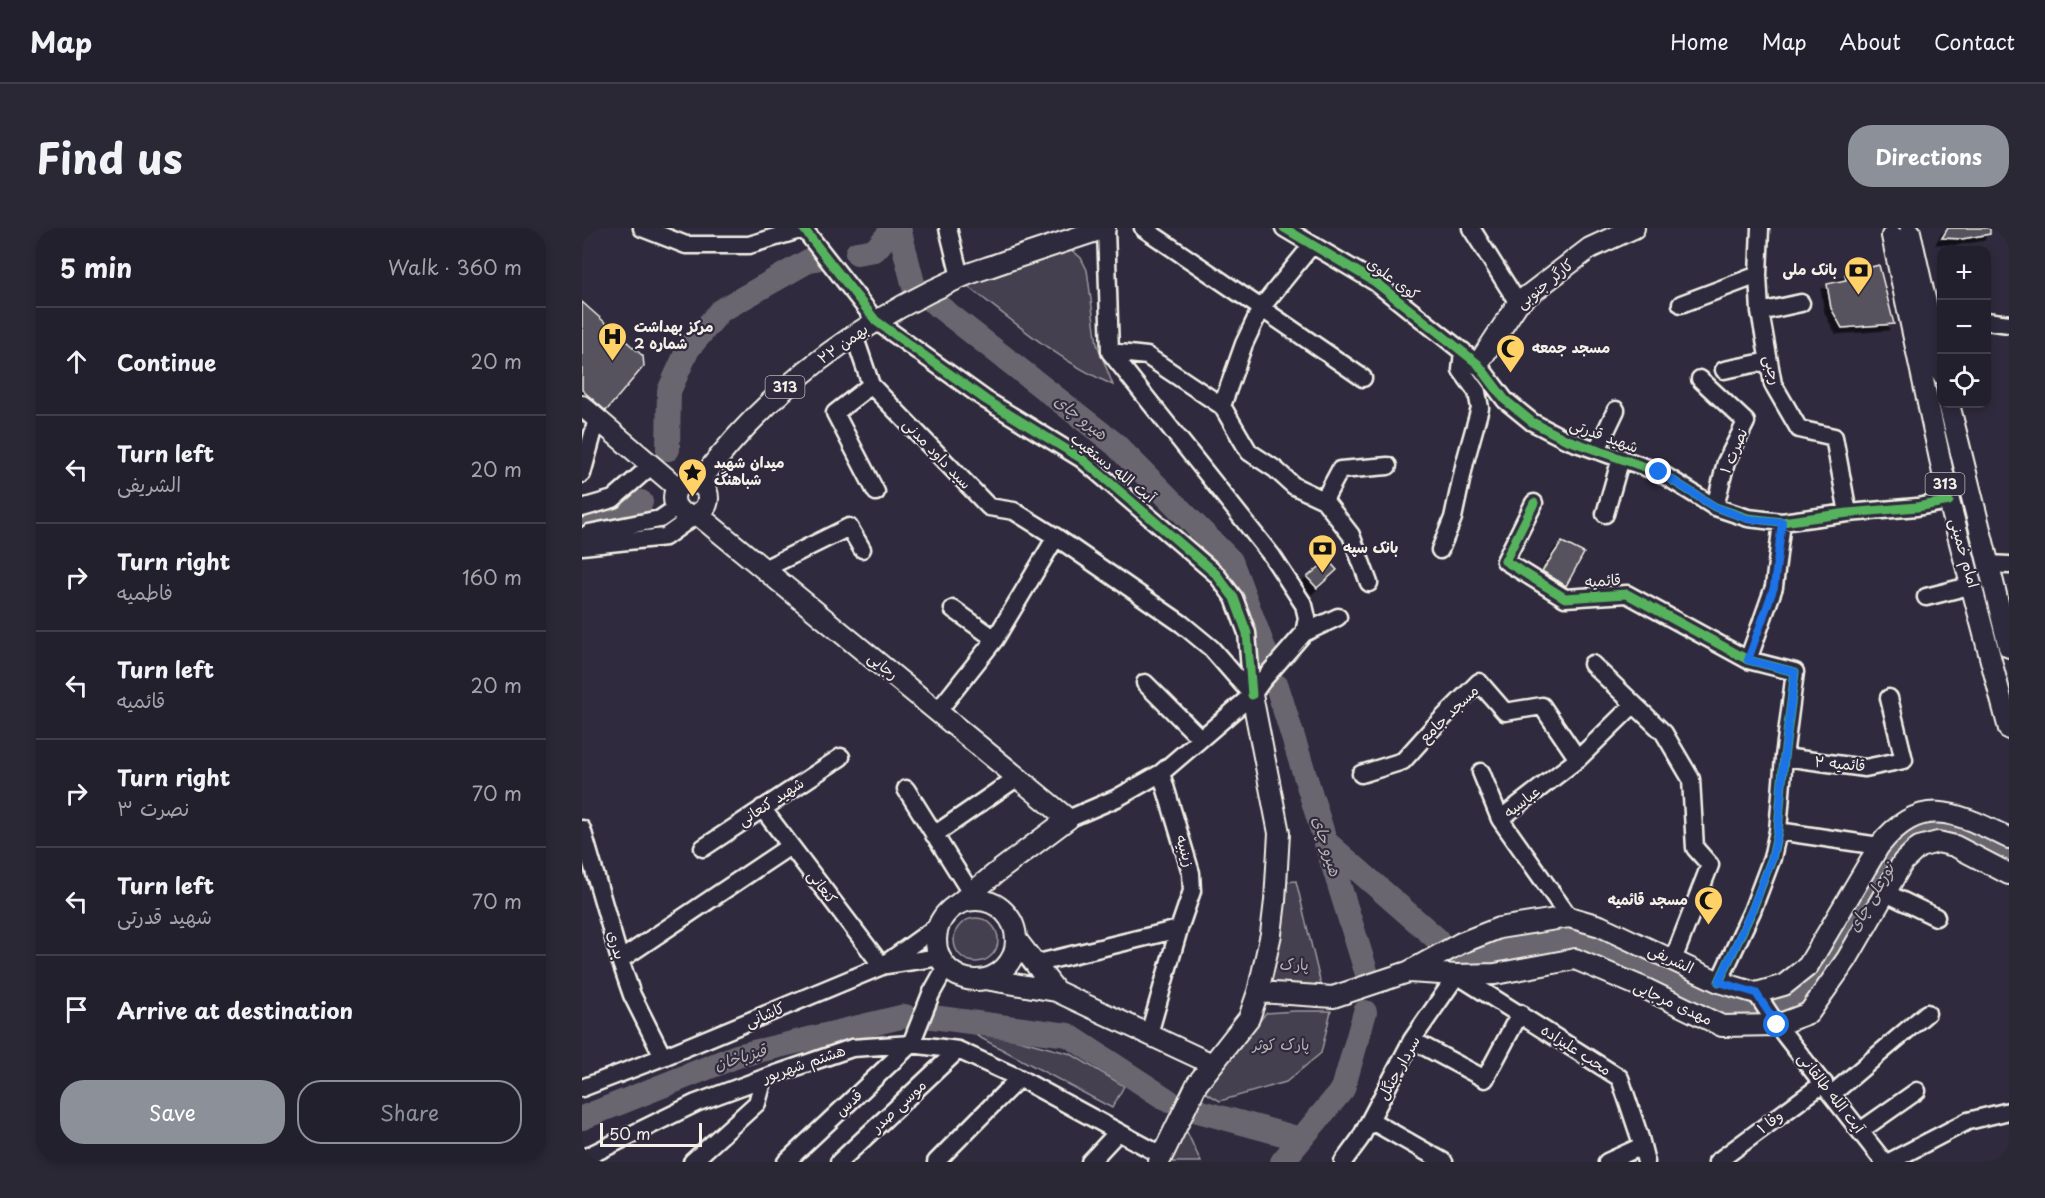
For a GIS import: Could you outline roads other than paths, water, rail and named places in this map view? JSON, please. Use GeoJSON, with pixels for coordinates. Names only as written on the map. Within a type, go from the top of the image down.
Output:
{"type":"FeatureCollection","features":[{"type":"Feature","properties":{"kind":"main road","name":"313"},"geometry":{"type":"LineString","coordinates":[[884,316],[960,277],[1106,228]]}},
{"type":"Feature","properties":{"kind":"main road","name":"کارگر جنوبی"},"geometry":{"type":"LineString","coordinates":[[1478,364],[1518,303],[1590,248],[1634,228]]}},
{"type":"Feature","properties":{"kind":"main road","name":"امام خمینی"},"geometry":{"type":"LineString","coordinates":[[1899,231],[1935,322],[1939,354]]}},
{"type":"Feature","properties":{"kind":"main road","name":"امام خمینی"},"geometry":{"type":"LineString","coordinates":[[1899,231],[1949,501],[1973,585],[2009,729]]}},
{"type":"Feature","properties":{"kind":"main road","name":"۲۲ بهمن"},"geometry":{"type":"LineString","coordinates":[[698,484],[723,451],[787,384],[884,316]]}},
{"type":"Feature","properties":{"kind":"main road","name":"امام خمینی"},"geometry":{"type":"LineString","coordinates":[[1950,408],[2009,647]]}},
{"type":"Feature","properties":{"kind":"main road"},"geometry":{"type":"LineString","coordinates":[[590,412],[678,488]]}},
{"type":"Feature","properties":{"kind":"main road"},"geometry":{"type":"LineString","coordinates":[[687,482],[698,484],[703,487],[707,497],[705,507],[697,514],[686,514],[676,508],[674,497],[678,488],[687,482]]}},
{"type":"Feature","properties":{"kind":"main road","name":"رجایی"},"geometry":{"type":"LineString","coordinates":[[697,514],[1068,819]]}},
{"type":"Feature","properties":{"kind":"main road","name":"آیت الله دستغیب"},"geometry":{"type":"LineString","coordinates":[[1160,1159],[1197,1084],[1249,1018],[1258,992],[1271,934],[1278,833],[1257,688]]}},
{"type":"Feature","properties":{"kind":"main road"},"geometry":{"type":"LineString","coordinates":[[1756,993],[1784,986],[1808,966],[1879,846],[1891,831],[1907,819],[1932,812],[1953,813],[2009,838]]}},
{"type":"Feature","properties":{"kind":"main road"},"geometry":{"type":"LineString","coordinates":[[1068,819],[951,909],[939,925],[936,947],[943,962],[965,978],[985,979],[1056,991],[1212,1064]]}},
{"type":"Feature","properties":{"kind":"main road","name":"مهدی مرجایی"},"geometry":{"type":"LineString","coordinates":[[1408,972],[1457,975],[1495,974],[1575,959],[1644,988],[1722,1026],[1777,1025],[1809,1013],[1847,959],[1903,862],[1919,847],[1938,842],[1955,846],[2009,874]]}},
{"type":"Feature","properties":{"kind":"main road"},"geometry":{"type":"LineString","coordinates":[[996,873],[1002,909]]}},
{"type":"Feature","properties":{"kind":"main road"},"geometry":{"type":"LineString","coordinates":[[965,898],[993,903],[1010,918],[1014,928],[1016,939],[1014,953],[1007,965],[997,974],[985,979]]}},
{"type":"Feature","properties":{"kind":"main road","name":"الشریفی"},"geometry":{"type":"LineString","coordinates":[[1408,972],[1461,943],[1499,928],[1569,917],[1600,926],[1719,982],[1756,993]]}},
{"type":"Feature","properties":{"kind":"main road"},"geometry":{"type":"LineString","coordinates":[[1016,939],[1056,991]]}},
{"type":"Feature","properties":{"kind":"main road"},"geometry":{"type":"LineString","coordinates":[[1258,992],[1333,997],[1408,972]]}},
{"type":"Feature","properties":{"kind":"street"},"geometry":{"type":"LineString","coordinates":[[642,228],[686,245],[749,245],[803,229]]}},
{"type":"Feature","properties":{"kind":"street"},"geometry":{"type":"LineString","coordinates":[[948,228],[960,277]]}},
{"type":"Feature","properties":{"kind":"street"},"geometry":{"type":"LineString","coordinates":[[1106,228],[1110,352],[1272,556],[1304,605],[1307,618],[1304,633]]}},
{"type":"Feature","properties":{"kind":"street"},"geometry":{"type":"LineString","coordinates":[[1143,228],[1363,378]]}},
{"type":"Feature","properties":{"kind":"street","name":"کوی علوی"},"geometry":{"type":"LineString","coordinates":[[1284,228],[1376,282],[1478,364]]}},
{"type":"Feature","properties":{"kind":"street"},"geometry":{"type":"LineString","coordinates":[[1471,228],[1518,303]]}},
{"type":"Feature","properties":{"kind":"street","name":"رجبی"},"geometry":{"type":"LineString","coordinates":[[1760,228],[1758,275],[1760,312],[1773,384],[1799,429],[1834,437],[1848,513]]}},
{"type":"Feature","properties":{"kind":"street","name":"آیت الله دستغیب"},"geometry":{"type":"LineString","coordinates":[[803,229],[884,316],[986,400],[1082,459],[1216,574],[1234,598],[1247,633],[1257,688]]}},
{"type":"Feature","properties":{"kind":"street"},"geometry":{"type":"LineString","coordinates":[[1222,406],[1244,344],[1261,308],[1312,245]]}},
{"type":"Feature","properties":{"kind":"street"},"geometry":{"type":"LineString","coordinates":[[1681,304],[1758,275]]}},
{"type":"Feature","properties":{"kind":"street"},"geometry":{"type":"LineString","coordinates":[[1760,312],[1801,303]]}},
{"type":"Feature","properties":{"kind":"street"},"geometry":{"type":"LineString","coordinates":[[1991,322],[2009,324]]}},
{"type":"Feature","properties":{"kind":"street","name":"سید داود مدنی"},"geometry":{"type":"LineString","coordinates":[[854,335],[871,385],[989,507],[1014,511],[1056,537],[1182,624],[1257,688]]}},
{"type":"Feature","properties":{"kind":"street"},"geometry":{"type":"LineString","coordinates":[[1440,550],[1454,518],[1465,462],[1480,408],[1477,392],[1461,370],[1463,351]]}},
{"type":"Feature","properties":{"kind":"street"},"geometry":{"type":"LineString","coordinates":[[1110,352],[1146,356],[1222,406],[1249,452],[1275,469],[1294,486],[1324,500],[1351,535],[1369,583]]}},
{"type":"Feature","properties":{"kind":"street"},"geometry":{"type":"LineString","coordinates":[[1724,370],[1769,361]]}},
{"type":"Feature","properties":{"kind":"street","name":"شهید قدرتی"},"geometry":{"type":"LineString","coordinates":[[1478,364],[1505,400],[1532,422],[1565,439],[1659,472],[1715,507],[1748,519],[1782,522],[1917,507],[1949,501]]}},
{"type":"Feature","properties":{"kind":"street","name":"نصرت ۱"},"geometry":{"type":"LineString","coordinates":[[1700,379],[1746,422],[1726,462],[1715,507]]}},
{"type":"Feature","properties":{"kind":"street"},"geometry":{"type":"LineString","coordinates":[[871,385],[834,413],[876,492]]}},
{"type":"Feature","properties":{"kind":"street"},"geometry":{"type":"LineString","coordinates":[[1597,450],[1616,410]]}},
{"type":"Feature","properties":{"kind":"street"},"geometry":{"type":"LineString","coordinates":[[582,474],[590,412]]}},
{"type":"Feature","properties":{"kind":"street"},"geometry":{"type":"LineString","coordinates":[[1605,514],[1621,458]]}},
{"type":"Feature","properties":{"kind":"street"},"geometry":{"type":"LineString","coordinates":[[582,508],[613,499],[652,465]]}},
{"type":"Feature","properties":{"kind":"street"},"geometry":{"type":"LineString","coordinates":[[1324,500],[1340,470],[1388,466]]}},
{"type":"Feature","properties":{"kind":"street","name":"قائمیه"},"geometry":{"type":"LineString","coordinates":[[1534,503],[1505,561],[1565,598],[1627,594],[1748,660],[1795,672],[1784,757]]}},
{"type":"Feature","properties":{"kind":"street"},"geometry":{"type":"LineString","coordinates":[[582,538],[589,532],[660,519],[676,508]]}},
{"type":"Feature","properties":{"kind":"street"},"geometry":{"type":"LineString","coordinates":[[582,546],[665,537],[697,514]]}},
{"type":"Feature","properties":{"kind":"street"},"geometry":{"type":"LineString","coordinates":[[1748,660],[1774,587],[1782,522]]}},
{"type":"Feature","properties":{"kind":"street"},"geometry":{"type":"LineString","coordinates":[[764,569],[849,527],[862,549]]}},
{"type":"Feature","properties":{"kind":"street"},"geometry":{"type":"LineString","coordinates":[[938,711],[995,639],[1056,537]]}},
{"type":"Feature","properties":{"kind":"street"},"geometry":{"type":"LineString","coordinates":[[1988,564],[2009,565]]}},
{"type":"Feature","properties":{"kind":"street"},"geometry":{"type":"LineString","coordinates":[[1926,597],[1973,585]]}},
{"type":"Feature","properties":{"kind":"street"},"geometry":{"type":"LineString","coordinates":[[953,609],[995,639]]}},
{"type":"Feature","properties":{"kind":"street"},"geometry":{"type":"LineString","coordinates":[[1068,819],[1117,798],[1161,773],[1200,738],[1234,712],[1304,633],[1338,617]]}},
{"type":"Feature","properties":{"kind":"street"},"geometry":{"type":"LineString","coordinates":[[1592,664],[1664,734],[1691,779],[1695,848],[1710,865],[1673,960]]}},
{"type":"Feature","properties":{"kind":"street","name":"مسجد جامع"},"geometry":{"type":"LineString","coordinates":[[1360,774],[1403,761],[1479,682],[1505,712],[1542,706],[1578,759]]}},
{"type":"Feature","properties":{"kind":"street"},"geometry":{"type":"LineString","coordinates":[[1145,683],[1200,738]]}},
{"type":"Feature","properties":{"kind":"street","name":"قائمیه ۲"},"geometry":{"type":"LineString","coordinates":[[1784,757],[1865,768],[1904,760],[1889,698]]}},
{"type":"Feature","properties":{"kind":"street","name":"عباسیه"},"geometry":{"type":"LineString","coordinates":[[1569,917],[1500,819],[1578,759],[1633,705]]}},
{"type":"Feature","properties":{"kind":"street","name":"شهید کنعانی"},"geometry":{"type":"LineString","coordinates":[[702,848],[841,757]]}},
{"type":"Feature","properties":{"kind":"street"},"geometry":{"type":"LineString","coordinates":[[1719,982],[1752,910],[1772,858],[1778,831],[1784,757]]}},
{"type":"Feature","properties":{"kind":"street"},"geometry":{"type":"LineString","coordinates":[[1481,772],[1500,819]]}},
{"type":"Feature","properties":{"kind":"street","name":"زینبیه"},"geometry":{"type":"LineString","coordinates":[[1149,1034],[1192,891],[1191,873],[1161,773]]}},
{"type":"Feature","properties":{"kind":"street"},"geometry":{"type":"LineString","coordinates":[[934,835],[1018,777]]}},
{"type":"Feature","properties":{"kind":"street"},"geometry":{"type":"LineString","coordinates":[[906,789],[934,835],[965,898]]}},
{"type":"Feature","properties":{"kind":"street","name":"کنعانی"},"geometry":{"type":"LineString","coordinates":[[762,808],[882,966]]}},
{"type":"Feature","properties":{"kind":"street","name":"بدری"},"geometry":{"type":"LineString","coordinates":[[582,829],[632,995],[663,1057]]}},
{"type":"Feature","properties":{"kind":"street"},"geometry":{"type":"LineString","coordinates":[[1778,831],[1879,846]]}},
{"type":"Feature","properties":{"kind":"street"},"geometry":{"type":"LineString","coordinates":[[620,960],[790,846]]}},
{"type":"Feature","properties":{"kind":"street"},"geometry":{"type":"LineString","coordinates":[[1886,893],[1936,917]]}},
{"type":"Feature","properties":{"kind":"street","name":"کاشانی"},"geometry":{"type":"LineString","coordinates":[[582,1088],[882,966],[939,925]]}},
{"type":"Feature","properties":{"kind":"street"},"geometry":{"type":"LineString","coordinates":[[1034,964],[1179,930]]}},
{"type":"Feature","properties":{"kind":"street"},"geometry":{"type":"LineString","coordinates":[[882,966],[943,962],[911,1044]]}},
{"type":"Feature","properties":{"kind":"street","name":"محب علیزاده"},"geometry":{"type":"LineString","coordinates":[[1457,975],[1620,1078],[1644,1154]]}},
{"type":"Feature","properties":{"kind":"street","name":"سردار جنگل"},"geometry":{"type":"LineString","coordinates":[[1343,1162],[1360,1139],[1412,1040],[1457,975]]}},
{"type":"Feature","properties":{"kind":"street","name":"آیت الله طالقانی"},"geometry":{"type":"LineString","coordinates":[[1756,993],[1777,1025],[1884,1162]]}},
{"type":"Feature","properties":{"kind":"street"},"geometry":{"type":"LineString","coordinates":[[1412,1040],[1485,1079],[1520,1013]]}},
{"type":"Feature","properties":{"kind":"street","name":"وفا ۱"},"geometry":{"type":"LineString","coordinates":[[1717,1162],[1828,1089],[1927,1013]]}},
{"type":"Feature","properties":{"kind":"street","name":"هشتم شهریور"},"geometry":{"type":"LineString","coordinates":[[583,1160],[696,1103],[764,1078],[852,1048],[911,1044],[958,1050],[1019,1078],[1119,1132],[1160,1159]]}},
{"type":"Feature","properties":{"kind":"street","name":"قدس"},"geometry":{"type":"LineString","coordinates":[[786,1162],[911,1044]]}},
{"type":"Feature","properties":{"kind":"street","name":"موسی صدر"},"geometry":{"type":"LineString","coordinates":[[839,1162],[958,1050]]}},
{"type":"Feature","properties":{"kind":"street"},"geometry":{"type":"LineString","coordinates":[[692,1162],[757,1103],[764,1078]]}},
{"type":"Feature","properties":{"kind":"street"},"geometry":{"type":"LineString","coordinates":[[936,1162],[1019,1078]]}},
{"type":"Feature","properties":{"kind":"street"},"geometry":{"type":"LineString","coordinates":[[1860,1131],[1917,1091]]}},
{"type":"Feature","properties":{"kind":"street"},"geometry":{"type":"LineString","coordinates":[[1889,1162],[1968,1121],[2009,1110]]}},
{"type":"Feature","properties":{"kind":"street"},"geometry":{"type":"LineString","coordinates":[[1370,1120],[1444,1162]]}},
{"type":"Feature","properties":{"kind":"street"},"geometry":{"type":"LineString","coordinates":[[1090,1162],[1119,1132]]}},
{"type":"Feature","properties":{"kind":"street"},"geometry":{"type":"LineString","coordinates":[[1607,1162],[1644,1154]]}},
{"type":"Feature","properties":{"kind":"waterway"},"geometry":{"type":"LineString","coordinates":[[857,253],[875,250],[894,228]]}},
{"type":"Feature","properties":{"kind":"waterway","name":"هیرو چای"},"geometry":{"type":"LineString","coordinates":[[899,228],[914,287],[1115,444],[1231,561],[1266,654]]}},
{"type":"Feature","properties":{"kind":"waterway"},"geometry":{"type":"LineString","coordinates":[[668,449],[669,391],[688,349],[720,311],[810,260],[816,259]]}},
{"type":"Feature","properties":{"kind":"waterway"},"geometry":{"type":"LineString","coordinates":[[582,520],[641,502]]}},
{"type":"Feature","properties":{"kind":"waterway","name":"هیرو چای"},"geometry":{"type":"LineString","coordinates":[[1277,686],[1366,971]]}},
{"type":"Feature","properties":{"kind":"waterway","name":"نورعلی چای"},"geometry":{"type":"LineString","coordinates":[[1782,1007],[1857,927],[1886,864],[1927,830],[1965,832],[2009,856]]}},
{"type":"Feature","properties":{"kind":"waterway"},"geometry":{"type":"LineString","coordinates":[[1326,842],[1437,939]]}},
{"type":"Feature","properties":{"kind":"waterway"},"geometry":{"type":"LineString","coordinates":[[1460,958],[1577,934],[1705,997],[1753,1008]]}},
{"type":"Feature","properties":{"kind":"waterway","name":"هیرو چای"},"geometry":{"type":"LineString","coordinates":[[1282,1162],[1343,1089],[1365,1012]]}},
{"type":"Feature","properties":{"kind":"waterway","name":"قیزباخان"},"geometry":{"type":"LineString","coordinates":[[582,1118],[737,1056],[905,1016]]}},
{"type":"Feature","properties":{"kind":"waterway","name":"قیزباخان"},"geometry":{"type":"LineString","coordinates":[[925,1016],[1068,1035],[1169,1101]]}},
{"type":"Feature","properties":{"kind":"waterway"},"geometry":{"type":"LineString","coordinates":[[1183,1107],[1301,1139]]}},
{"type":"Feature","properties":{"kind":"place","name":"بانک ملی"},"geometry":{"type":"Point","coordinates":[1858,296]}},
{"type":"Feature","properties":{"kind":"place","name":"مرکز بهداشت شماره 2"},"geometry":{"type":"Point","coordinates":[613,362]}},
{"type":"Feature","properties":{"kind":"place","name":"مسجد جمعه"},"geometry":{"type":"Point","coordinates":[1511,374]}},
{"type":"Feature","properties":{"kind":"place","name":"میدان شهید شباهنگ"},"geometry":{"type":"Point","coordinates":[693,498]}},
{"type":"Feature","properties":{"kind":"place","name":"بانک سپه"},"geometry":{"type":"Point","coordinates":[1322,574]}},
{"type":"Feature","properties":{"kind":"place","name":"مسجد قائمیه"},"geometry":{"type":"Point","coordinates":[1709,926]}},
{"type":"Feature","properties":{"kind":"park label","name":"پارک"},"geometry":{"type":"Point","coordinates":[1294,965]}},
{"type":"Feature","properties":{"kind":"park label","name":"پارک کوثر"},"geometry":{"type":"Point","coordinates":[1281,1045]}}]}
